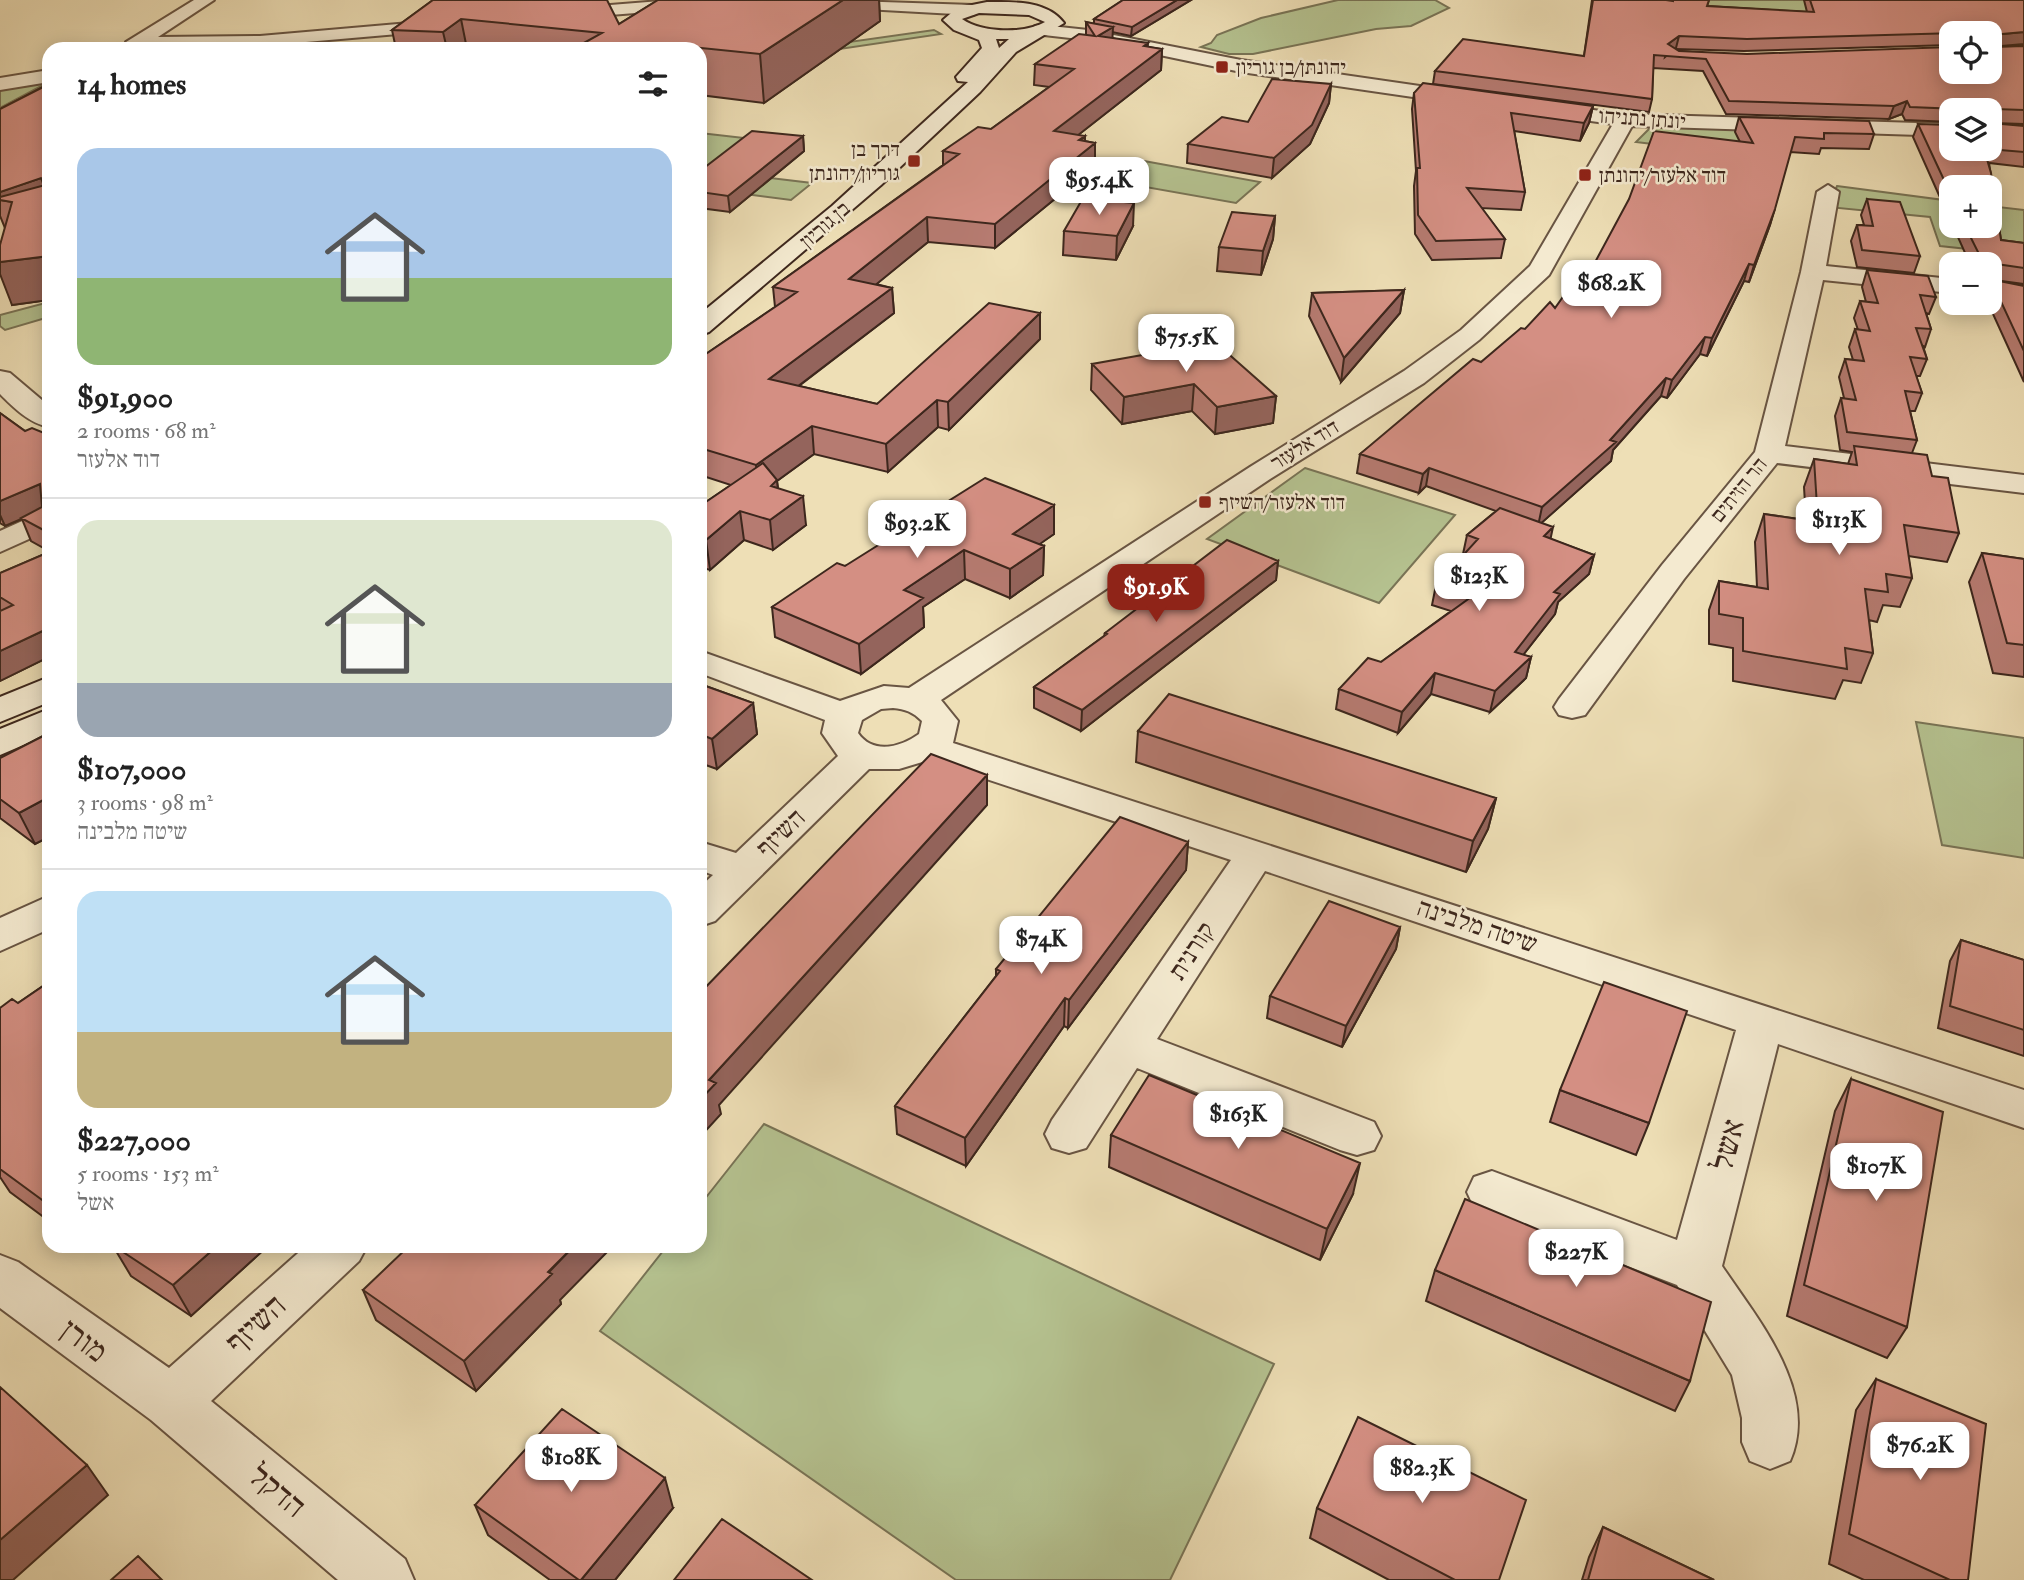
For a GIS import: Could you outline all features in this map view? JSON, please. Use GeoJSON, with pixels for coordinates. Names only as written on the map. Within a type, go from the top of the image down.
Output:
{"type":"FeatureCollection","features":[{"type":"Feature","properties":{"kind":"street"},"geometry":{"type":"LineString","coordinates":[[136,42],[206,0]]}},
{"type":"Feature","properties":{"kind":"street"},"geometry":{"type":"LineString","coordinates":[[546,16],[717,2]]}},
{"type":"Feature","properties":{"kind":"street"},"geometry":{"type":"LineString","coordinates":[[813,2],[1036,19],[1087,35],[1232,65],[1492,102]]}},
{"type":"Feature","properties":{"kind":"street"},"geometry":{"type":"LineString","coordinates":[[393,10],[399,29],[394,42]]}},
{"type":"Feature","properties":{"kind":"street"},"geometry":{"type":"LineString","coordinates":[[973,13],[998,34],[1036,19]]}},
{"type":"Feature","properties":{"kind":"street","name":"בן גוריון"},"geometry":{"type":"LineString","coordinates":[[707,300],[825,205],[979,64],[991,45],[973,13]]}},
{"type":"Feature","properties":{"kind":"street","name":"בן גוריון"},"geometry":{"type":"LineString","coordinates":[[707,321],[845,208],[987,74],[1036,19]]}},
{"type":"Feature","properties":{"kind":"street"},"geometry":{"type":"LineString","coordinates":[[221,42],[466,23]]}},
{"type":"Feature","properties":{"kind":"street"},"geometry":{"type":"LineString","coordinates":[[0,84],[42,77]]}},
{"type":"Feature","properties":{"kind":"street"},"geometry":{"type":"LineString","coordinates":[[30,98],[42,91]]}},
{"type":"Feature","properties":{"kind":"street","name":"יונתן נתניהו"},"geometry":{"type":"LineString","coordinates":[[1516,106],[1625,120],[1939,130]]}},
{"type":"Feature","properties":{"kind":"street","name":"דוד אלעזר"},"geometry":{"type":"LineString","coordinates":[[916,700],[1260,473],[1414,377],[1470,335],[1541,270],[1625,120]]}},
{"type":"Feature","properties":{"kind":"street","name":"הר הזיתים"},"geometry":{"type":"LineString","coordinates":[[1572,707],[1673,572],[1769,453],[1828,192]]}},
{"type":"Feature","properties":{"kind":"street"},"geometry":{"type":"LineString","coordinates":[[1812,272],[1939,285]]}},
{"type":"Feature","properties":{"kind":"street"},"geometry":{"type":"LineString","coordinates":[[0,379],[25,403],[42,414]]}},
{"type":"Feature","properties":{"kind":"street"},"geometry":{"type":"LineString","coordinates":[[1769,453],[2024,484]]}},
{"type":"Feature","properties":{"kind":"street"},"geometry":{"type":"LineString","coordinates":[[0,543],[42,522]]}},
{"type":"Feature","properties":{"kind":"street"},"geometry":{"type":"LineString","coordinates":[[707,665],[845,715]]}},
{"type":"Feature","properties":{"kind":"street"},"geometry":{"type":"LineString","coordinates":[[0,711],[42,691]]}},
{"type":"Feature","properties":{"kind":"street"},"geometry":{"type":"LineString","coordinates":[[884,697],[916,700],[927,705],[940,721],[941,730],[928,747],[897,758],[862,755],[843,742],[840,733],[845,715],[869,701],[884,697]]}},
{"type":"Feature","properties":{"kind":"street"},"geometry":{"type":"LineString","coordinates":[[0,743],[42,723]]}},
{"type":"Feature","properties":{"kind":"street","name":"שיטה מלבינה"},"geometry":{"type":"LineString","coordinates":[[928,747],[1424,908],[2024,1110]]}},
{"type":"Feature","properties":{"kind":"street","name":"השיזף"},"geometry":{"type":"LineString","coordinates":[[707,904],[862,755]]}},
{"type":"Feature","properties":{"kind":"street","name":"קורנית"},"geometry":{"type":"LineString","coordinates":[[1069,1134],[1255,855]]}},
{"type":"Feature","properties":{"kind":"street"},"geometry":{"type":"LineString","coordinates":[[707,858],[743,870]]}},
{"type":"Feature","properties":{"kind":"street"},"geometry":{"type":"LineString","coordinates":[[0,936],[42,915]]}},
{"type":"Feature","properties":{"kind":"street","name":"אשל"},"geometry":{"type":"LineString","coordinates":[[1695,1269],[1761,1021]]}},
{"type":"Feature","properties":{"kind":"street"},"geometry":{"type":"LineString","coordinates":[[1128,1046],[1357,1136]]}},
{"type":"Feature","properties":{"kind":"street"},"geometry":{"type":"LineString","coordinates":[[1492,1192],[1695,1269],[1755,1362],[1773,1417],[1770,1442]]}},
{"type":"Feature","properties":{"kind":"street","name":"השיזף"},"geometry":{"type":"LineString","coordinates":[[171,1402],[333,1253]]}},
{"type":"Feature","properties":{"kind":"street","name":"מורן"},"geometry":{"type":"LineString","coordinates":[[0,1278],[171,1402]]}},
{"type":"Feature","properties":{"kind":"street","name":"הדקל"},"geometry":{"type":"LineString","coordinates":[[171,1402],[384,1580]]}},
{"type":"Feature","properties":{"kind":"green space"},"geometry":{"type":"Polygon","coordinates":[[[1338,0],[1435,0],[1449,8],[1411,26],[1376,29],[1253,54],[1229,54],[1201,47],[1211,43],[1217,35],[1261,18],[1338,0]]]}},
{"type":"Feature","properties":{"kind":"green space"},"geometry":{"type":"Polygon","coordinates":[[[1611,0],[1804,0],[1834,24],[1611,0]]]}},
{"type":"Feature","properties":{"kind":"green space"},"geometry":{"type":"Polygon","coordinates":[[[934,30],[941,34],[779,58],[771,53],[934,30]]]}},
{"type":"Feature","properties":{"kind":"green space"},"geometry":{"type":"Polygon","coordinates":[[[42,81],[42,86],[0,108],[0,87],[42,81]]]}},
{"type":"Feature","properties":{"kind":"green space"},"geometry":{"type":"Polygon","coordinates":[[[1649,129],[1752,130],[1760,157],[1636,142],[1649,129]]]}},
{"type":"Feature","properties":{"kind":"green space"},"geometry":{"type":"Polygon","coordinates":[[[707,134],[744,138],[713,171],[812,183],[791,200],[707,189],[707,134]]]}},
{"type":"Feature","properties":{"kind":"green space"},"geometry":{"type":"Polygon","coordinates":[[[1144,161],[1260,182],[1236,203],[1117,182],[1144,161]]]}},
{"type":"Feature","properties":{"kind":"green space"},"geometry":{"type":"Polygon","coordinates":[[[1837,186],[1939,199],[1939,238],[2002,238],[2002,207],[2024,210],[2024,255],[1940,246],[1930,217],[1828,207],[1837,186]]]}},
{"type":"Feature","properties":{"kind":"green space"},"geometry":{"type":"Polygon","coordinates":[[[42,304],[42,319],[5,330],[0,326],[0,315],[42,304]]]}},
{"type":"Feature","properties":{"kind":"green space"},"geometry":{"type":"Polygon","coordinates":[[[1305,468],[1455,515],[1379,603],[1207,539],[1305,468]]]}},
{"type":"Feature","properties":{"kind":"green space"},"geometry":{"type":"Polygon","coordinates":[[[1916,722],[2024,738],[2024,858],[1942,845],[1916,722]]]}},
{"type":"Feature","properties":{"kind":"green space"},"geometry":{"type":"Polygon","coordinates":[[[764,1124],[1274,1364],[1170,1580],[956,1580],[600,1331],[661,1253],[707,1253],[707,1196],[764,1124]]]}},
{"type":"Feature","properties":{"kind":"building"},"geometry":{"type":"Polygon","coordinates":[[[433,0],[607,0],[619,24],[658,0],[843,0],[760,54],[707,49],[707,42],[586,42],[602,33],[461,19],[443,32],[392,30],[433,0]]]}},
{"type":"Feature","properties":{"kind":"building"},"geometry":{"type":"Polygon","coordinates":[[[1123,0],[1177,0],[1132,27],[1094,19],[1123,0]]]}},
{"type":"Feature","properties":{"kind":"building"},"geometry":{"type":"Polygon","coordinates":[[[1593,0],[1709,0],[1707,6],[1814,12],[1810,0],[2024,0],[2024,32],[2002,34],[2002,21],[1939,21],[1939,34],[1747,39],[1679,36],[1668,44],[1679,51],[1747,54],[1939,47],[1939,84],[2002,84],[2002,47],[2024,46],[2024,110],[2002,109],[2002,98],[1939,98],[1939,108],[1910,107],[1907,101],[1894,106],[1729,101],[1706,59],[1654,55],[1652,99],[1435,71],[1463,39],[1584,56],[1593,0]]]}},
{"type":"Feature","properties":{"kind":"building"},"geometry":{"type":"Polygon","coordinates":[[[1086,22],[1113,27],[1098,36],[1148,43],[1144,46],[1162,49],[1054,131],[1085,136],[1079,140],[1095,143],[995,224],[927,217],[849,279],[892,288],[769,379],[877,404],[989,303],[1040,313],[948,402],[937,400],[886,444],[812,426],[756,465],[707,450],[707,353],[797,292],[773,287],[959,154],[943,151],[978,127],[991,129],[1074,69],[1035,64],[1079,34],[1095,36],[1086,22]]]}},
{"type":"Feature","properties":{"kind":"building"},"geometry":{"type":"Polygon","coordinates":[[[1272,79],[1331,84],[1312,125],[1274,158],[1188,144],[1222,117],[1248,122],[1272,79]]]}},
{"type":"Feature","properties":{"kind":"building"},"geometry":{"type":"Polygon","coordinates":[[[1423,83],[1593,106],[1584,123],[1511,113],[1525,192],[1467,188],[1505,239],[1436,241],[1418,215],[1417,168],[1420,168],[1414,93],[1423,83]]]}},
{"type":"Feature","properties":{"kind":"building"},"geometry":{"type":"Polygon","coordinates":[[[42,88],[42,179],[0,192],[0,109],[42,88]]]}},
{"type":"Feature","properties":{"kind":"building"},"geometry":{"type":"Polygon","coordinates":[[[1739,117],[1869,121],[1874,134],[1824,133],[1824,139],[1795,137],[1775,209],[1754,265],[1749,264],[1712,338],[1705,337],[1672,380],[1666,378],[1610,440],[1616,442],[1542,507],[1429,468],[1423,474],[1360,454],[1473,359],[1481,362],[1521,328],[1525,329],[1550,302],[1555,308],[1572,284],[1593,266],[1629,199],[1654,131],[1753,143],[1739,117]]]}},
{"type":"Feature","properties":{"kind":"building"},"geometry":{"type":"Polygon","coordinates":[[[1918,124],[1939,125],[1939,161],[1988,161],[1991,175],[1942,175],[1918,124]]]}},
{"type":"Feature","properties":{"kind":"building"},"geometry":{"type":"Polygon","coordinates":[[[2002,124],[2024,126],[2024,152],[2002,150],[2002,124]]]}},
{"type":"Feature","properties":{"kind":"building"},"geometry":{"type":"Polygon","coordinates":[[[752,131],[803,136],[728,196],[707,193],[707,166],[752,131]]]}},
{"type":"Feature","properties":{"kind":"building"},"geometry":{"type":"Polygon","coordinates":[[[42,186],[42,257],[0,262],[0,245],[12,202],[0,200],[0,197],[42,186]]]}},
{"type":"Feature","properties":{"kind":"building"},"geometry":{"type":"Polygon","coordinates":[[[1083,198],[1134,203],[1117,236],[1064,231],[1083,198]]]}},
{"type":"Feature","properties":{"kind":"building"},"geometry":{"type":"Polygon","coordinates":[[[1867,199],[1900,202],[1920,256],[1862,250],[1857,225],[1873,226],[1867,199]]]}},
{"type":"Feature","properties":{"kind":"building"},"geometry":{"type":"Polygon","coordinates":[[[1232,212],[1275,216],[1263,251],[1219,247],[1232,212]]]}},
{"type":"Feature","properties":{"kind":"building"},"geometry":{"type":"Polygon","coordinates":[[[1971,238],[2001,238],[2024,243],[2024,268],[2002,265],[2002,252],[1978,252],[1971,238]]]}},
{"type":"Feature","properties":{"kind":"building"},"geometry":{"type":"Polygon","coordinates":[[[1867,270],[1928,276],[1936,297],[1920,295],[1931,329],[1916,328],[1927,359],[1910,357],[1922,393],[1905,391],[1917,440],[1847,432],[1841,398],[1856,400],[1845,359],[1864,361],[1855,329],[1870,331],[1860,301],[1878,303],[1867,270]]]}},
{"type":"Feature","properties":{"kind":"building"},"geometry":{"type":"Polygon","coordinates":[[[2002,282],[2024,286],[2024,351],[2002,304],[2002,282]]]}},
{"type":"Feature","properties":{"kind":"building"},"geometry":{"type":"Polygon","coordinates":[[[1404,290],[1344,358],[1312,293],[1404,290]]]}},
{"type":"Feature","properties":{"kind":"building"},"geometry":{"type":"Polygon","coordinates":[[[1215,342],[1276,396],[1217,407],[1194,384],[1124,397],[1092,364],[1215,342]]]}},
{"type":"Feature","properties":{"kind":"building"},"geometry":{"type":"Polygon","coordinates":[[[0,413],[25,431],[32,428],[42,432],[42,507],[40,484],[0,501],[0,413]]]}},
{"type":"Feature","properties":{"kind":"building"},"geometry":{"type":"Polygon","coordinates":[[[1854,446],[1927,455],[1932,476],[1948,478],[1959,533],[1904,525],[1912,578],[1886,574],[1888,592],[1865,589],[1873,653],[1845,648],[1847,669],[1743,651],[1743,618],[1719,614],[1719,581],[1768,589],[1764,514],[1818,522],[1814,459],[1857,465],[1854,446]]]}},
{"type":"Feature","properties":{"kind":"building"},"geometry":{"type":"Polygon","coordinates":[[[763,463],[777,480],[771,486],[803,496],[770,520],[740,511],[707,539],[707,501],[763,463]]]}},
{"type":"Feature","properties":{"kind":"building"},"geometry":{"type":"Polygon","coordinates":[[[985,478],[1054,505],[1013,534],[1044,546],[1010,569],[964,550],[904,590],[923,598],[859,644],[772,607],[837,563],[845,566],[985,478]]]}},
{"type":"Feature","properties":{"kind":"building"},"geometry":{"type":"Polygon","coordinates":[[[42,507],[42,529],[21,518],[42,507]]]}},
{"type":"Feature","properties":{"kind":"building"},"geometry":{"type":"Polygon","coordinates":[[[1500,508],[1553,527],[1544,536],[1594,555],[1554,592],[1560,594],[1515,652],[1531,657],[1495,691],[1435,673],[1402,712],[1339,689],[1368,658],[1381,662],[1471,597],[1436,585],[1478,539],[1467,535],[1500,508]]]}},
{"type":"Feature","properties":{"kind":"building"},"geometry":{"type":"Polygon","coordinates":[[[1227,540],[1278,561],[1082,710],[1034,687],[1107,634],[1105,633],[1227,540]]]}},
{"type":"Feature","properties":{"kind":"building"},"geometry":{"type":"Polygon","coordinates":[[[1982,553],[2024,559],[2024,645],[2007,643],[1982,553]]]}},
{"type":"Feature","properties":{"kind":"building"},"geometry":{"type":"Polygon","coordinates":[[[42,555],[42,631],[0,651],[0,611],[13,605],[0,597],[0,573],[42,555]]]}},
{"type":"Feature","properties":{"kind":"building"},"geometry":{"type":"Polygon","coordinates":[[[707,687],[753,703],[712,739],[707,737],[707,687]]]}},
{"type":"Feature","properties":{"kind":"building"},"geometry":{"type":"Polygon","coordinates":[[[1169,694],[1496,798],[1473,841],[1138,731],[1169,694]]]}},
{"type":"Feature","properties":{"kind":"building"},"geometry":{"type":"Polygon","coordinates":[[[42,737],[42,801],[19,813],[0,799],[0,758],[42,737]]]}},
{"type":"Feature","properties":{"kind":"building"},"geometry":{"type":"Polygon","coordinates":[[[931,754],[987,775],[709,1080],[716,1083],[707,1093],[707,986],[931,754]]]}},
{"type":"Feature","properties":{"kind":"building"},"geometry":{"type":"Polygon","coordinates":[[[1120,817],[1188,842],[1069,1000],[1065,998],[965,1138],[895,1106],[1000,971],[996,969],[1120,817]]]}},
{"type":"Feature","properties":{"kind":"building"},"geometry":{"type":"Polygon","coordinates":[[[1329,901],[1400,927],[1346,1026],[1270,996],[1329,901]]]}},
{"type":"Feature","properties":{"kind":"building"},"geometry":{"type":"Polygon","coordinates":[[[1961,940],[2024,960],[2024,1030],[1950,1006],[1961,940]]]}},
{"type":"Feature","properties":{"kind":"building"},"geometry":{"type":"Polygon","coordinates":[[[1604,982],[1687,1011],[1649,1123],[1560,1090],[1604,982]]]}},
{"type":"Feature","properties":{"kind":"building"},"geometry":{"type":"Polygon","coordinates":[[[42,987],[42,1200],[0,1169],[0,1008],[12,999],[18,1003],[42,987]]]}},
{"type":"Feature","properties":{"kind":"building"},"geometry":{"type":"Polygon","coordinates":[[[1149,1075],[1360,1163],[1327,1229],[1111,1135],[1149,1075]]]}},
{"type":"Feature","properties":{"kind":"building"},"geometry":{"type":"Polygon","coordinates":[[[1851,1079],[1943,1112],[1907,1327],[1804,1285],[1851,1079]]]}},
{"type":"Feature","properties":{"kind":"building"},"geometry":{"type":"Polygon","coordinates":[[[1465,1199],[1711,1302],[1690,1381],[1435,1270],[1465,1199]]]}},
{"type":"Feature","properties":{"kind":"building"},"geometry":{"type":"Polygon","coordinates":[[[125,1253],[209,1253],[173,1285],[125,1253]]]}},
{"type":"Feature","properties":{"kind":"building"},"geometry":{"type":"Polygon","coordinates":[[[402,1253],[567,1253],[548,1272],[552,1274],[464,1361],[363,1290],[402,1253]]]}},
{"type":"Feature","properties":{"kind":"building"},"geometry":{"type":"Polygon","coordinates":[[[1876,1379],[1986,1424],[1968,1580],[1950,1580],[1849,1534],[1876,1379]]]}},
{"type":"Feature","properties":{"kind":"building"},"geometry":{"type":"Polygon","coordinates":[[[0,1387],[87,1465],[0,1540],[0,1387]]]}},
{"type":"Feature","properties":{"kind":"building"},"geometry":{"type":"Polygon","coordinates":[[[562,1409],[665,1478],[581,1580],[475,1505],[562,1409]]]}},
{"type":"Feature","properties":{"kind":"building"},"geometry":{"type":"Polygon","coordinates":[[[1358,1417],[1526,1500],[1499,1580],[1455,1580],[1317,1508],[1358,1417]]]}},
{"type":"Feature","properties":{"kind":"building"},"geometry":{"type":"Polygon","coordinates":[[[722,1519],[812,1580],[674,1580],[722,1519]]]}},
{"type":"Feature","properties":{"kind":"building"},"geometry":{"type":"Polygon","coordinates":[[[1603,1527],[1714,1580],[1588,1580],[1603,1527]]]}},
{"type":"Feature","properties":{"kind":"building"},"geometry":{"type":"Polygon","coordinates":[[[138,1556],[162,1580],[111,1580],[138,1556]]]}},
{"type":"Feature","properties":{"kind":"place","name":"יהונתן/בן גוריון"},"geometry":{"type":"Point","coordinates":[1222,67]}},
{"type":"Feature","properties":{"kind":"place","name":"דרך בן גוריון/יהונתן"},"geometry":{"type":"Point","coordinates":[914,161]}},
{"type":"Feature","properties":{"kind":"place","name":"דוד אלעזר/יהונתן"},"geometry":{"type":"Point","coordinates":[1585,175]}},
{"type":"Feature","properties":{"kind":"place","name":"דוד אלעזר/השיזף"},"geometry":{"type":"Point","coordinates":[1205,502]}}]}
